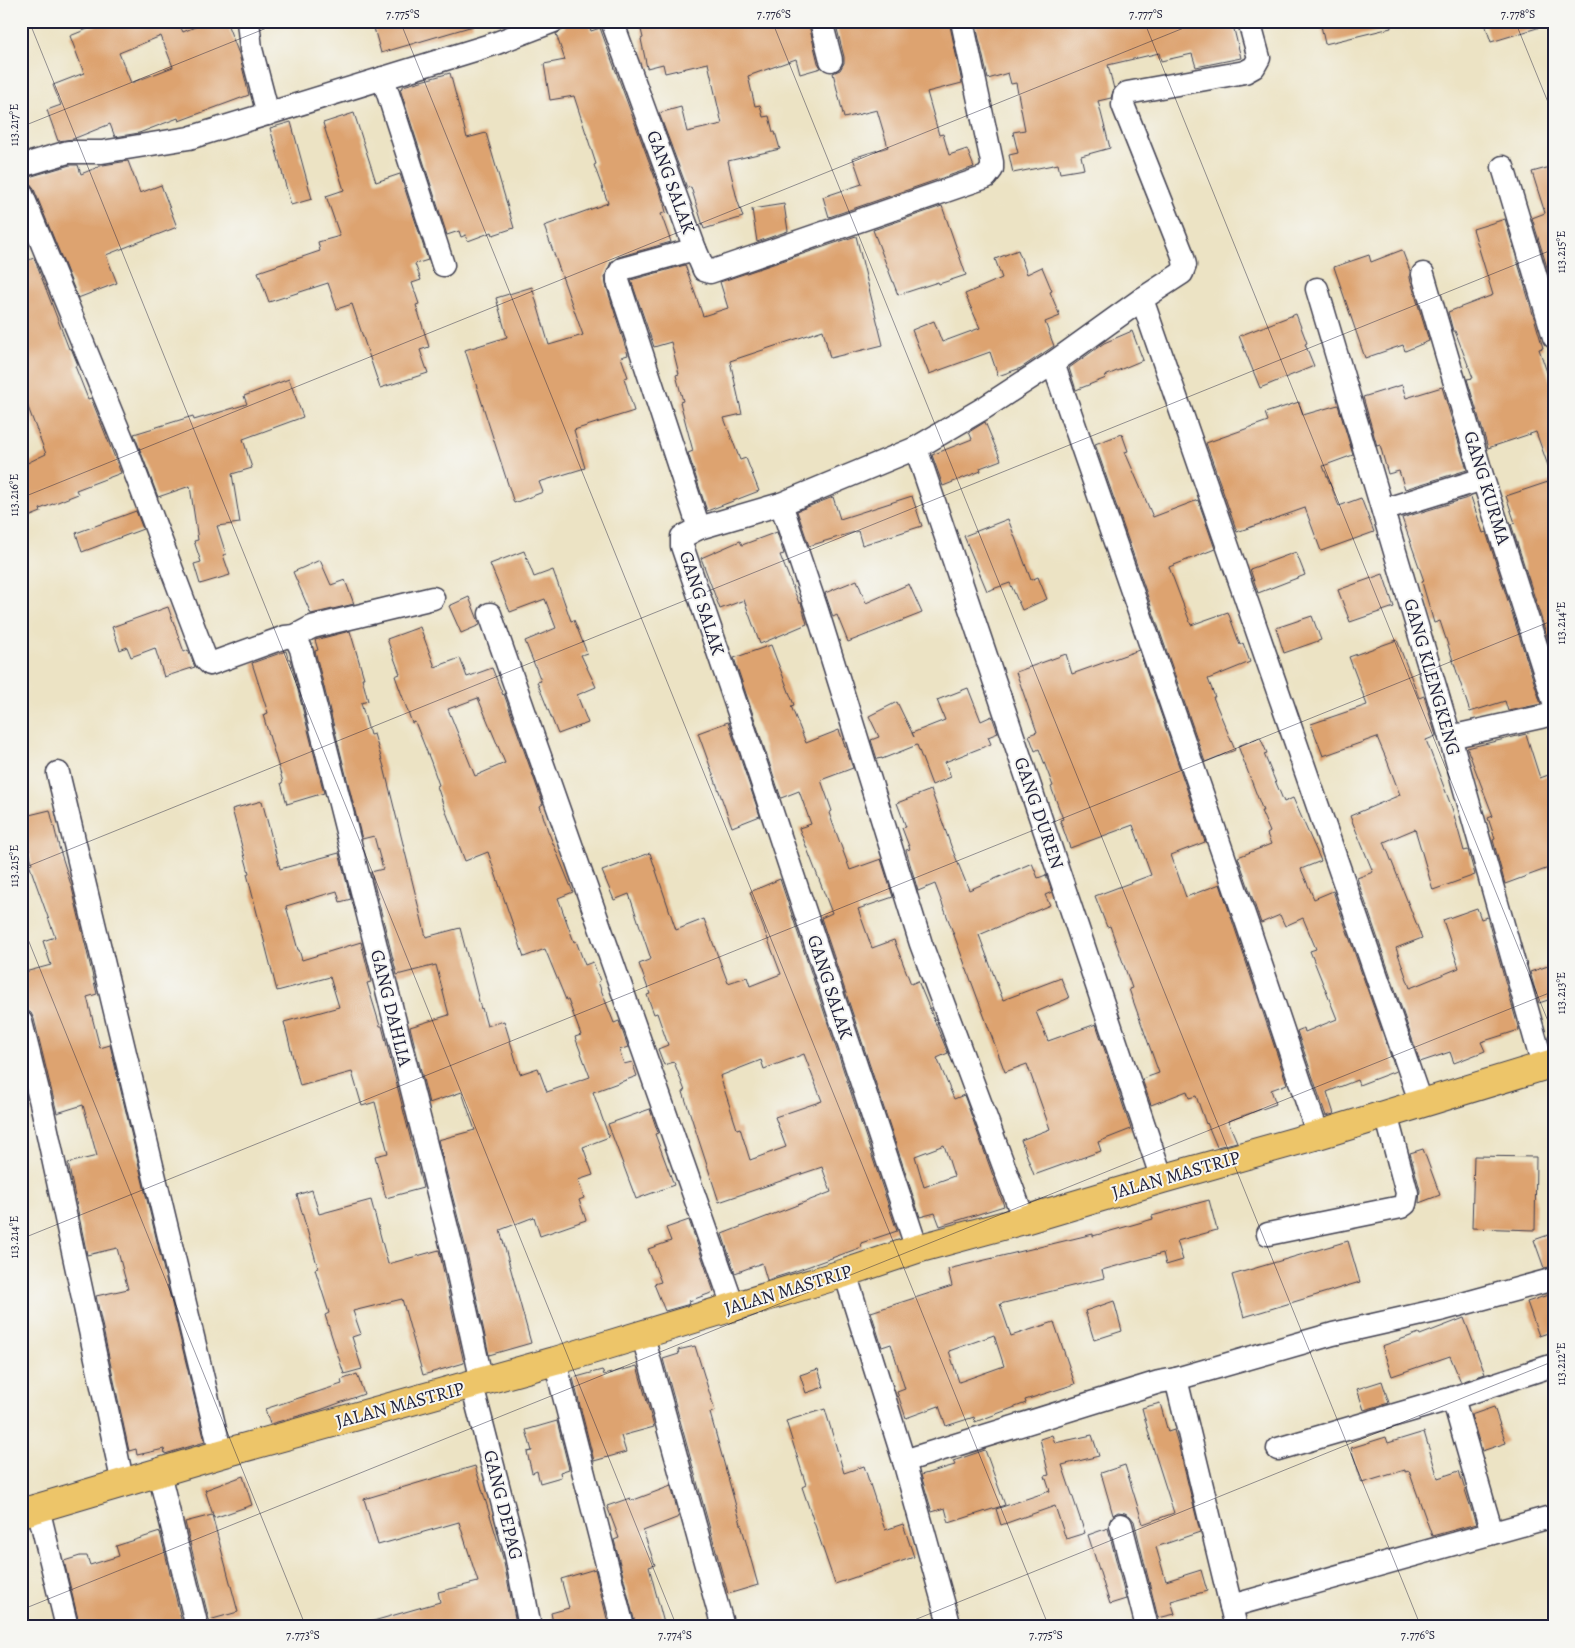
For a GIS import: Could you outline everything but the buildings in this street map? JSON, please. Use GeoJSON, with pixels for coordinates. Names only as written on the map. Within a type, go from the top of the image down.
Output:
{"type":"FeatureCollection","features":[{"type":"Feature","properties":{"kind":"main road","name":"JALAN MASTRIP"},"geometry":{"type":"LineString","coordinates":[[29,1511],[221,1454],[555,1361],[642,1333],[845,1273],[916,1249],[1024,1220],[1318,1135],[1548,1064]]}},
{"type":"Feature","properties":{"kind":"street"},"geometry":{"type":"LineString","coordinates":[[248,21],[251,49],[268,114]]}},
{"type":"Feature","properties":{"kind":"street"},"geometry":{"type":"LineString","coordinates":[[21,166],[68,152],[102,152],[189,138],[494,44],[554,21]]}},
{"type":"Feature","properties":{"kind":"street","name":"GANG SALAK"},"geometry":{"type":"LineString","coordinates":[[612,21],[695,249],[622,269],[618,276],[618,281],[699,528],[682,537],[682,546],[750,744],[916,1249]]}},
{"type":"Feature","properties":{"kind":"street"},"geometry":{"type":"LineString","coordinates":[[821,21],[831,60]]}},
{"type":"Feature","properties":{"kind":"street"},"geometry":{"type":"LineString","coordinates":[[695,249],[704,270],[710,272],[986,177],[992,169],[992,162],[962,21]]}},
{"type":"Feature","properties":{"kind":"street"},"geometry":{"type":"LineString","coordinates":[[699,528],[781,504],[916,448],[984,408],[1054,363],[1142,299],[1182,273],[1185,265],[1182,253],[1123,105],[1124,96],[1127,93],[1245,72],[1254,67],[1259,58],[1249,21]]}},
{"type":"Feature","properties":{"kind":"street"},"geometry":{"type":"LineString","coordinates":[[383,78],[443,265]]}},
{"type":"Feature","properties":{"kind":"street"},"geometry":{"type":"LineString","coordinates":[[1503,167],[1554,337]]}},
{"type":"Feature","properties":{"kind":"street"},"geometry":{"type":"LineString","coordinates":[[21,192],[128,450],[206,660],[210,664],[285,637],[295,636],[312,628],[433,598]]}},
{"type":"Feature","properties":{"kind":"street","name":"GANG KURMA"},"geometry":{"type":"LineString","coordinates":[[1423,274],[1482,479],[1554,702]]}},
{"type":"Feature","properties":{"kind":"street","name":"GANG KLENGKENG"},"geometry":{"type":"LineString","coordinates":[[1317,289],[1548,1064]]}},
{"type":"Feature","properties":{"kind":"street"},"geometry":{"type":"LineString","coordinates":[[1142,299],[1422,1104]]}},
{"type":"Feature","properties":{"kind":"street"},"geometry":{"type":"LineString","coordinates":[[1054,363],[1318,1135]]}},
{"type":"Feature","properties":{"kind":"street","name":"GANG DUREN"},"geometry":{"type":"LineString","coordinates":[[916,448],[1162,1179]]}},
{"type":"Feature","properties":{"kind":"street"},"geometry":{"type":"LineString","coordinates":[[1383,510],[1482,479]]}},
{"type":"Feature","properties":{"kind":"street"},"geometry":{"type":"LineString","coordinates":[[781,504],[816,607],[922,944],[1024,1220]]}},
{"type":"Feature","properties":{"kind":"street"},"geometry":{"type":"LineString","coordinates":[[490,614],[733,1306]]}},
{"type":"Feature","properties":{"kind":"street","name":"GANG DAHLIA"},"geometry":{"type":"LineString","coordinates":[[295,636],[302,649],[420,1129],[454,1256],[477,1383]]}},
{"type":"Feature","properties":{"kind":"street"},"geometry":{"type":"LineString","coordinates":[[1450,737],[1554,714]]}},
{"type":"Feature","properties":{"kind":"street"},"geometry":{"type":"LineString","coordinates":[[58,774],[221,1454]]}},
{"type":"Feature","properties":{"kind":"street"},"geometry":{"type":"LineString","coordinates":[[21,1022],[42,1108],[124,1484]]}},
{"type":"Feature","properties":{"kind":"street"},"geometry":{"type":"LineString","coordinates":[[1268,1234],[1405,1204],[1407,1192],[1386,1114]]}},
{"type":"Feature","properties":{"kind":"street"},"geometry":{"type":"LineString","coordinates":[[845,1273],[904,1461],[950,1627]]}},
{"type":"Feature","properties":{"kind":"street"},"geometry":{"type":"LineString","coordinates":[[904,1461],[1159,1382],[1176,1379],[1333,1334],[1444,1309],[1554,1279]]}},
{"type":"Feature","properties":{"kind":"street"},"geometry":{"type":"LineString","coordinates":[[642,1333],[723,1627]]}},
{"type":"Feature","properties":{"kind":"street"},"geometry":{"type":"LineString","coordinates":[[555,1361],[623,1627]]}},
{"type":"Feature","properties":{"kind":"street"},"geometry":{"type":"LineString","coordinates":[[1278,1449],[1453,1398],[1554,1365]]}},
{"type":"Feature","properties":{"kind":"street"},"geometry":{"type":"LineString","coordinates":[[1176,1379],[1233,1616],[1492,1533],[1554,1516]]}},
{"type":"Feature","properties":{"kind":"street","name":"GANG DEPAG"},"geometry":{"type":"LineString","coordinates":[[477,1383],[516,1555],[530,1627]]}},
{"type":"Feature","properties":{"kind":"street"},"geometry":{"type":"LineString","coordinates":[[1453,1398],[1492,1533]]}},
{"type":"Feature","properties":{"kind":"street"},"geometry":{"type":"LineString","coordinates":[[159,1472],[197,1627]]}},
{"type":"Feature","properties":{"kind":"street"},"geometry":{"type":"LineString","coordinates":[[29,1511],[67,1627]]}},
{"type":"Feature","properties":{"kind":"street"},"geometry":{"type":"LineString","coordinates":[[1121,1525],[1147,1627]]}}]}
